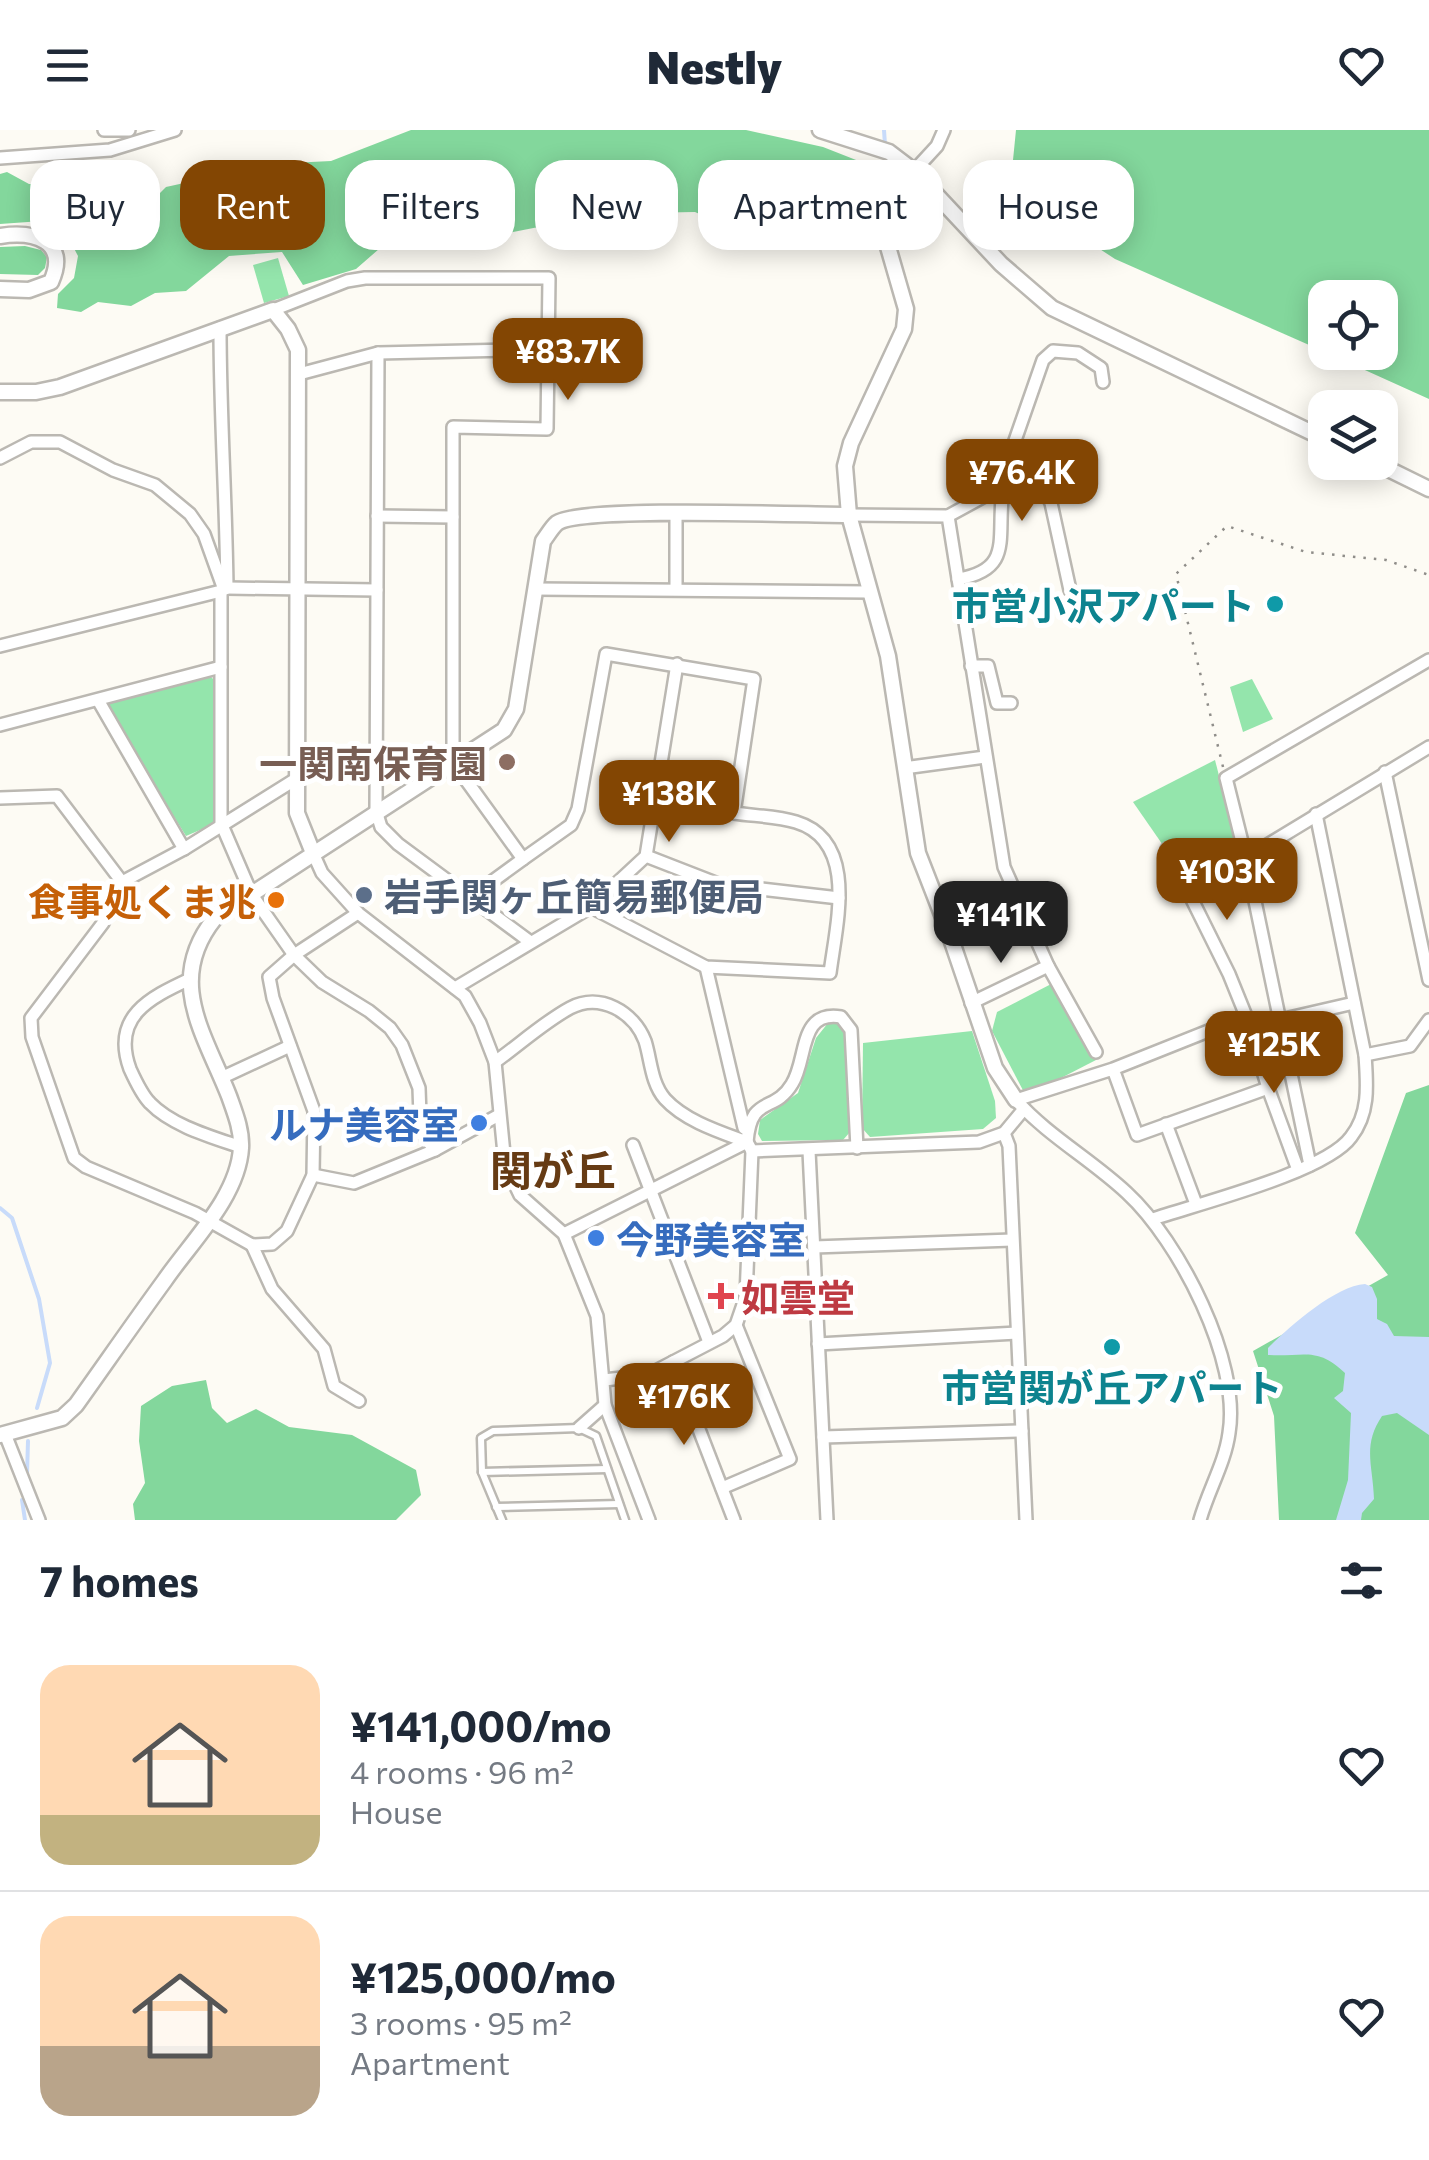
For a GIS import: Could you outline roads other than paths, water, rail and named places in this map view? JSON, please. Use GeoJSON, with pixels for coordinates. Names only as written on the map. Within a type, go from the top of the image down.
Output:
{"type":"FeatureCollection","features":[{"type":"Feature","properties":{"kind":"street"},"geometry":{"type":"LineString","coordinates":[[104,130],[130,130]]}},
{"type":"Feature","properties":{"kind":"street"},"geometry":{"type":"LineString","coordinates":[[0,158],[110,150],[175,130]]}},
{"type":"Feature","properties":{"kind":"street"},"geometry":{"type":"LineString","coordinates":[[820,130],[889,152],[900,160]]}},
{"type":"Feature","properties":{"kind":"street"},"geometry":{"type":"LineString","coordinates":[[924,160],[937,146],[944,130]]}},
{"type":"Feature","properties":{"kind":"street"},"geometry":{"type":"LineString","coordinates":[[943,201],[1002,264],[1052,308],[1308,431]]}},
{"type":"Feature","properties":{"kind":"street"},"geometry":{"type":"LineString","coordinates":[[0,236],[38,235],[48,242],[55,255],[56,270],[51,282],[41,286],[0,289]]}},
{"type":"Feature","properties":{"kind":"street"},"geometry":{"type":"LineString","coordinates":[[889,250],[906,309],[904,329],[844,466],[848,515],[888,656],[918,852],[996,1068],[1020,1105],[1125,1191],[1152,1219],[1200,1300],[1232,1396],[1225,1453],[1200,1520]]}},
{"type":"Feature","properties":{"kind":"street"},"geometry":{"type":"LineString","coordinates":[[0,392],[60,387],[364,278],[549,278],[547,429],[453,427],[453,762],[523,859]]}},
{"type":"Feature","properties":{"kind":"street"},"geometry":{"type":"LineString","coordinates":[[273,310],[298,350],[297,813],[322,872],[358,913],[465,996],[480,1023],[495,1062],[506,1164],[520,1195],[564,1234],[597,1316],[605,1406],[650,1520]]}},
{"type":"Feature","properties":{"kind":"street"},"geometry":{"type":"LineString","coordinates":[[220,328],[220,444],[226,472],[220,823],[252,895],[294,955],[322,982],[390,1028],[412,1066],[426,1139],[434,1150]]}},
{"type":"Feature","properties":{"kind":"street"},"geometry":{"type":"LineString","coordinates":[[299,374],[378,353],[548,349]]}},
{"type":"Feature","properties":{"kind":"street"},"geometry":{"type":"LineString","coordinates":[[39,1520],[2,1434],[62,1418],[76,1406],[209,1220],[228,1188],[241,1147],[238,1120],[192,1003],[190,979],[195,946],[215,918],[504,730],[516,709],[543,541],[558,522],[578,517],[676,513],[948,516],[992,492],[1003,476],[1044,360],[1053,351],[1078,353],[1101,368],[1103,382]]}},
{"type":"Feature","properties":{"kind":"street"},"geometry":{"type":"LineString","coordinates":[[378,353],[376,811],[382,827],[398,844],[529,942]]}},
{"type":"Feature","properties":{"kind":"street"},"geometry":{"type":"LineString","coordinates":[[0,458],[31,442],[60,442],[154,486],[177,502],[197,524],[213,554],[224,590]]}},
{"type":"Feature","properties":{"kind":"street"},"geometry":{"type":"LineString","coordinates":[[1398,474],[1429,489]]}},
{"type":"Feature","properties":{"kind":"street"},"geometry":{"type":"LineString","coordinates":[[958,579],[978,576],[996,562],[1002,541],[1002,500],[1018,489],[1035,487],[1046,493],[1052,503],[1070,590]]}},
{"type":"Feature","properties":{"kind":"street"},"geometry":{"type":"LineString","coordinates":[[676,513],[676,589]]}},
{"type":"Feature","properties":{"kind":"street"},"geometry":{"type":"LineString","coordinates":[[377,516],[453,517]]}},
{"type":"Feature","properties":{"kind":"street"},"geometry":{"type":"LineString","coordinates":[[948,516],[1004,867],[1048,966],[1096,1052]]}},
{"type":"Feature","properties":{"kind":"street"},"geometry":{"type":"LineString","coordinates":[[536,589],[868,592]]}},
{"type":"Feature","properties":{"kind":"street"},"geometry":{"type":"LineString","coordinates":[[0,646],[224,590],[377,590]]}},
{"type":"Feature","properties":{"kind":"street"},"geometry":{"type":"LineString","coordinates":[[470,898],[572,825],[606,654],[754,679],[734,813],[798,822],[824,838],[834,856],[840,898],[830,974],[706,967],[590,908]]}},
{"type":"Feature","properties":{"kind":"street"},"geometry":{"type":"LineString","coordinates":[[1304,1167],[1280,1020],[1226,778],[1429,660]]}},
{"type":"Feature","properties":{"kind":"street"},"geometry":{"type":"LineString","coordinates":[[455,988],[590,908],[646,856],[677,664]]}},
{"type":"Feature","properties":{"kind":"street"},"geometry":{"type":"LineString","coordinates":[[971,666],[988,666],[997,703],[1011,703]]}},
{"type":"Feature","properties":{"kind":"street"},"geometry":{"type":"LineString","coordinates":[[0,725],[220,667]]}},
{"type":"Feature","properties":{"kind":"street"},"geometry":{"type":"LineString","coordinates":[[98,700],[184,849]]}},
{"type":"Feature","properties":{"kind":"street"},"geometry":{"type":"LineString","coordinates":[[1246,858],[1429,747]]}},
{"type":"Feature","properties":{"kind":"street"},"geometry":{"type":"LineString","coordinates":[[904,768],[985,757]]}},
{"type":"Feature","properties":{"kind":"street"},"geometry":{"type":"LineString","coordinates":[[1385,772],[1429,980]]}},
{"type":"Feature","properties":{"kind":"street"},"geometry":{"type":"LineString","coordinates":[[296,779],[184,849],[122,882],[102,924],[31,1018],[32,1037],[74,1158],[86,1167],[209,1220],[252,1245],[272,1244],[288,1231],[313,1176],[314,1111],[269,977],[294,955],[358,913]]}},
{"type":"Feature","properties":{"kind":"street"},"geometry":{"type":"LineString","coordinates":[[0,798],[58,796],[122,882]]}},
{"type":"Feature","properties":{"kind":"street"},"geometry":{"type":"LineString","coordinates":[[1152,1219],[1304,1167],[1341,1147],[1360,1122],[1367,1091],[1365,1055],[1316,814]]}},
{"type":"Feature","properties":{"kind":"street"},"geometry":{"type":"LineString","coordinates":[[1167,849],[1229,974],[1268,1088],[1304,1167]]}},
{"type":"Feature","properties":{"kind":"street"},"geometry":{"type":"LineString","coordinates":[[646,856],[718,884],[840,898]]}},
{"type":"Feature","properties":{"kind":"street"},"geometry":{"type":"LineString","coordinates":[[971,1003],[1048,966]]}},
{"type":"Feature","properties":{"kind":"street"},"geometry":{"type":"LineString","coordinates":[[706,967],[749,1147]]}},
{"type":"Feature","properties":{"kind":"street"},"geometry":{"type":"LineString","coordinates":[[190,979],[144,1004],[124,1035],[125,1054],[149,1103],[204,1134],[241,1147]]}},
{"type":"Feature","properties":{"kind":"street"},"geometry":{"type":"LineString","coordinates":[[1280,1020],[1354,1002]]}},
{"type":"Feature","properties":{"kind":"street"},"geometry":{"type":"LineString","coordinates":[[495,1062],[573,1006],[612,1006],[633,1018],[666,1100],[749,1147],[809,1150],[979,1142],[1004,1133],[1020,1105],[1246,1016]]}},
{"type":"Feature","properties":{"kind":"street"},"geometry":{"type":"LineString","coordinates":[[604,1380],[648,1376],[736,1325],[746,1296],[748,1120],[793,1084],[811,1030],[816,1020],[827,1014],[841,1017],[851,1030],[857,1148]]}},
{"type":"Feature","properties":{"kind":"street"},"geometry":{"type":"LineString","coordinates":[[1365,1055],[1410,1046],[1429,1020]]}},
{"type":"Feature","properties":{"kind":"street"},"geometry":{"type":"LineString","coordinates":[[222,1078],[290,1046]]}},
{"type":"Feature","properties":{"kind":"street"},"geometry":{"type":"LineString","coordinates":[[1113,1070],[1137,1135],[1268,1088]]}},
{"type":"Feature","properties":{"kind":"street"},"geometry":{"type":"LineString","coordinates":[[313,1176],[354,1183],[434,1150],[500,1115]]}},
{"type":"Feature","properties":{"kind":"street"},"geometry":{"type":"LineString","coordinates":[[1166,1124],[1196,1204]]}},
{"type":"Feature","properties":{"kind":"street"},"geometry":{"type":"LineString","coordinates":[[1004,1133],[1009,1146],[1026,1520]]}},
{"type":"Feature","properties":{"kind":"street"},"geometry":{"type":"LineString","coordinates":[[633,1146],[709,1342]]}},
{"type":"Feature","properties":{"kind":"street"},"geometry":{"type":"LineString","coordinates":[[564,1234],[749,1147]]}},
{"type":"Feature","properties":{"kind":"street"},"geometry":{"type":"LineString","coordinates":[[809,1150],[827,1520]]}},
{"type":"Feature","properties":{"kind":"street"},"geometry":{"type":"LineString","coordinates":[[814,1247],[1012,1240]]}},
{"type":"Feature","properties":{"kind":"street"},"geometry":{"type":"LineString","coordinates":[[252,1245],[272,1289],[324,1349],[334,1386],[360,1401]]}},
{"type":"Feature","properties":{"kind":"street"},"geometry":{"type":"LineString","coordinates":[[722,1488],[790,1459],[736,1325]]}},
{"type":"Feature","properties":{"kind":"street"},"geometry":{"type":"LineString","coordinates":[[818,1344],[1017,1334]]}},
{"type":"Feature","properties":{"kind":"street"},"geometry":{"type":"LineString","coordinates":[[673,1362],[734,1520]]}},
{"type":"Feature","properties":{"kind":"street"},"geometry":{"type":"LineString","coordinates":[[578,1428],[605,1406]]}},
{"type":"Feature","properties":{"kind":"street"},"geometry":{"type":"LineString","coordinates":[[823,1437],[1022,1432]]}},
{"type":"Feature","properties":{"kind":"lane"},"geometry":{"type":"LineString","coordinates":[[502,1520],[482,1472],[482,1438],[493,1431],[578,1428],[596,1436],[626,1520]]}},
{"type":"Feature","properties":{"kind":"lane"},"geometry":{"type":"LineString","coordinates":[[482,1472],[607,1469]]}},
{"type":"Feature","properties":{"kind":"lane"},"geometry":{"type":"LineString","coordinates":[[496,1507],[620,1504]]}},
{"type":"Feature","properties":{"kind":"water"},"geometry":{"type":"Polygon","coordinates":[[[1365,1284],[1372,1287],[1377,1299],[1377,1319],[1387,1324],[1394,1336],[1429,1337],[1429,1435],[1397,1413],[1382,1416],[1370,1446],[1374,1499],[1361,1520],[1336,1520],[1348,1480],[1351,1413],[1334,1398],[1343,1391],[1345,1373],[1318,1356],[1268,1355],[1268,1348],[1327,1300],[1365,1284]]]}},
{"type":"Feature","properties":{"kind":"waterway"},"geometry":{"type":"LineString","coordinates":[[884,130],[885,145]]}},
{"type":"Feature","properties":{"kind":"waterway"},"geometry":{"type":"LineString","coordinates":[[0,1208],[12,1218],[39,1299],[50,1363],[37,1408]]}},
{"type":"Feature","properties":{"kind":"waterway"},"geometry":{"type":"LineString","coordinates":[[27,1475],[28,1441]]}},
{"type":"Feature","properties":{"kind":"waterway"},"geometry":{"type":"LineString","coordinates":[[22,1500],[25,1520]]}},
{"type":"Feature","properties":{"kind":"place","name":"市営小沢アパート"},"geometry":{"type":"Point","coordinates":[1275,604]}},
{"type":"Feature","properties":{"kind":"place","name":"一関南保育園"},"geometry":{"type":"Point","coordinates":[507,762]}},
{"type":"Feature","properties":{"kind":"place","name":"岩手関ヶ丘簡易郵便局"},"geometry":{"type":"Point","coordinates":[364,895]}},
{"type":"Feature","properties":{"kind":"place","name":"食事処くま兆"},"geometry":{"type":"Point","coordinates":[276,900]}},
{"type":"Feature","properties":{"kind":"place","name":"ルナ美容室"},"geometry":{"type":"Point","coordinates":[479,1123]}},
{"type":"Feature","properties":{"kind":"place","name":"今野美容室"},"geometry":{"type":"Point","coordinates":[596,1238]}},
{"type":"Feature","properties":{"kind":"place","name":"如雲堂"},"geometry":{"type":"Point","coordinates":[721,1296]}},
{"type":"Feature","properties":{"kind":"place","name":"市営関が丘アパート"},"geometry":{"type":"Point","coordinates":[1112,1347]}},
{"type":"Feature","properties":{"kind":"district","name":"関が丘"},"geometry":{"type":"Point","coordinates":[553,1169]}}]}
